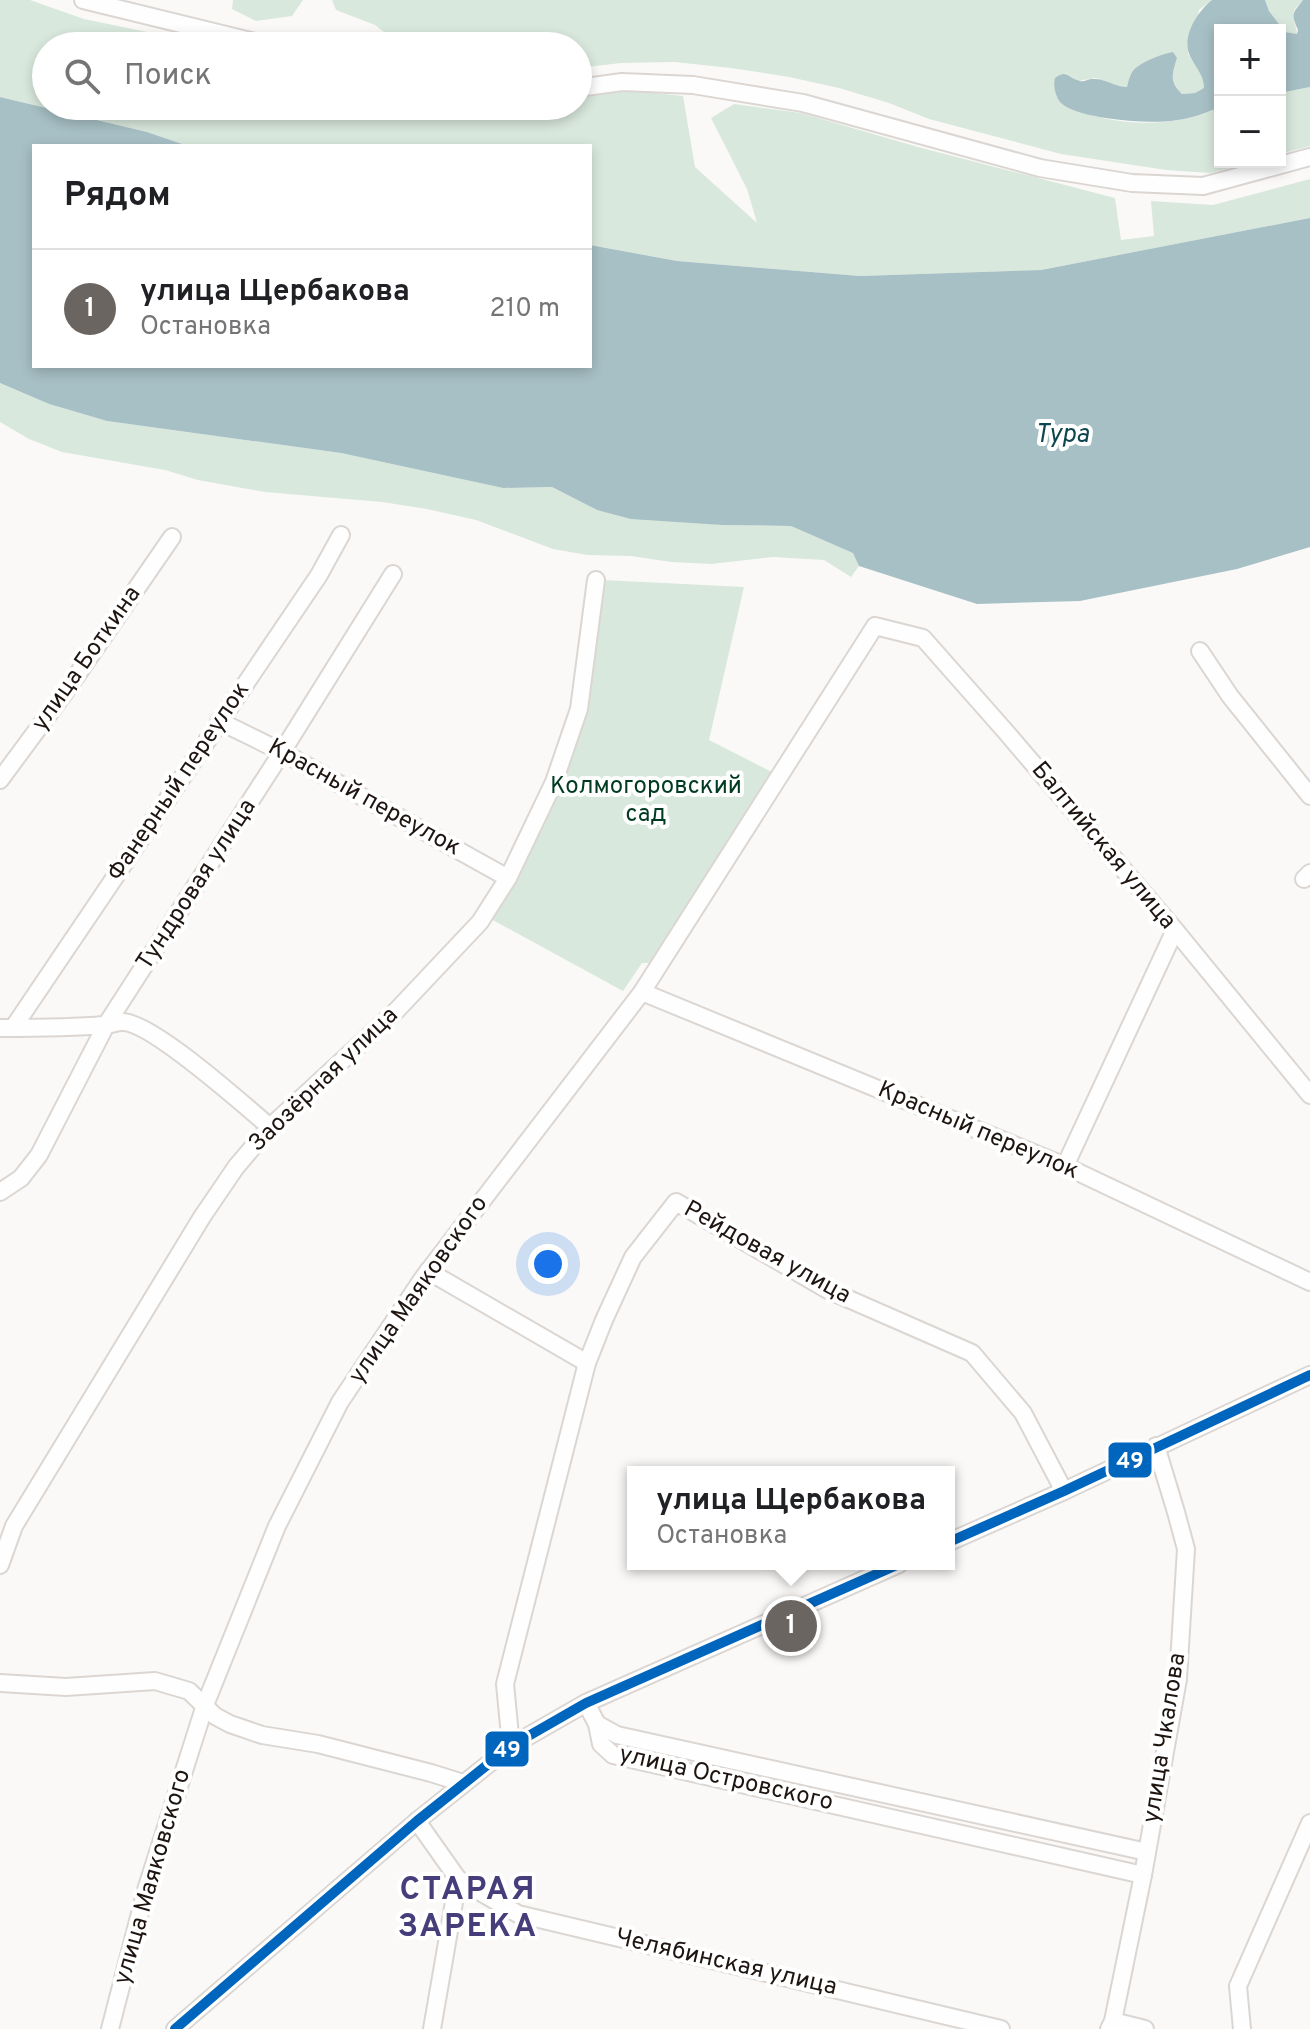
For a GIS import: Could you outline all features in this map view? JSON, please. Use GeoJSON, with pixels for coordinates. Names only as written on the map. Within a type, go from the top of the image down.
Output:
{"type":"FeatureCollection","features":[{"type":"Feature","properties":{"kind":"street"},"geometry":{"type":"LineString","coordinates":[[83,0],[214,32]]}},
{"type":"Feature","properties":{"kind":"street"},"geometry":{"type":"LineString","coordinates":[[592,86],[622,82],[693,85],[803,103],[1040,168],[1132,183],[1203,186],[1310,157]]}},
{"type":"Feature","properties":{"kind":"street","name":"Фанерный переулок"},"geometry":{"type":"LineString","coordinates":[[7,1028],[319,575],[341,535]]}},
{"type":"Feature","properties":{"kind":"street","name":"улица Боткина"},"geometry":{"type":"LineString","coordinates":[[0,780],[172,537]]}},
{"type":"Feature","properties":{"kind":"street","name":"Тундровая улица"},"geometry":{"type":"LineString","coordinates":[[0,1192],[21,1178],[39,1155],[106,1025],[393,574]]}},
{"type":"Feature","properties":{"kind":"street","name":"Заозёрная улица"},"geometry":{"type":"LineString","coordinates":[[0,1565],[14,1526],[202,1217],[236,1167],[270,1127],[396,1011],[480,922],[508,878],[554,782],[579,709],[596,580]]}},
{"type":"Feature","properties":{"kind":"street","name":"Балтийская улица"},"geometry":{"type":"LineString","coordinates":[[875,626],[923,638],[1175,930],[1310,1095]]}},
{"type":"Feature","properties":{"kind":"street","name":"улица Маяковского"},"geometry":{"type":"LineString","coordinates":[[110,2029],[146,1890],[205,1705],[284,1513],[340,1402],[428,1271],[642,992],[875,626]]}},
{"type":"Feature","properties":{"kind":"street"},"geometry":{"type":"LineString","coordinates":[[1200,651],[1230,696],[1310,796]]}},
{"type":"Feature","properties":{"kind":"street","name":"Красный переулок"},"geometry":{"type":"LineString","coordinates":[[219,721],[282,752],[508,878]]}},
{"type":"Feature","properties":{"kind":"street"},"geometry":{"type":"LineString","coordinates":[[1065,1166],[1175,930]]}},
{"type":"Feature","properties":{"kind":"street","name":"Красный переулок"},"geometry":{"type":"LineString","coordinates":[[642,992],[1065,1166],[1310,1282]]}},
{"type":"Feature","properties":{"kind":"street"},"geometry":{"type":"LineString","coordinates":[[7,1028],[106,1025],[123,1021],[135,1025],[207,1073],[270,1127]]}},
{"type":"Feature","properties":{"kind":"street","name":"Рейдовая улица"},"geometry":{"type":"LineString","coordinates":[[511,1746],[505,1684],[587,1363],[633,1257],[676,1202],[828,1290],[972,1353],[1023,1413],[1064,1491]]}},
{"type":"Feature","properties":{"kind":"street"},"geometry":{"type":"LineString","coordinates":[[428,1271],[587,1363]]}},
{"type":"Feature","properties":{"kind":"street"},"geometry":{"type":"LineString","coordinates":[[955,1539],[1310,1375]]}},
{"type":"Feature","properties":{"kind":"street","name":"улица Чкалова"},"geometry":{"type":"LineString","coordinates":[[1111,2025],[1143,1875],[1178,1679],[1186,1549],[1156,1446]]}},
{"type":"Feature","properties":{"kind":"street"},"geometry":{"type":"LineString","coordinates":[[175,2029],[417,1821],[511,1746],[586,1703],[885,1570]]}},
{"type":"Feature","properties":{"kind":"street"},"geometry":{"type":"LineString","coordinates":[[0,1683],[66,1687],[155,1681],[189,1691],[215,1716],[262,1735],[318,1744],[463,1783]]}},
{"type":"Feature","properties":{"kind":"street"},"geometry":{"type":"LineString","coordinates":[[586,1703],[597,1724]]}},
{"type":"Feature","properties":{"kind":"street","name":"улица Островского"},"geometry":{"type":"LineString","coordinates":[[597,1724],[617,1735],[1147,1852]]}},
{"type":"Feature","properties":{"kind":"street","name":"улица Островского"},"geometry":{"type":"LineString","coordinates":[[597,1724],[601,1744],[613,1755],[1143,1875]]}},
{"type":"Feature","properties":{"kind":"street"},"geometry":{"type":"LineString","coordinates":[[417,1821],[458,1879],[432,2029]]}},
{"type":"Feature","properties":{"kind":"street"},"geometry":{"type":"LineString","coordinates":[[1242,2029],[1238,1986],[1310,1823]]}},
{"type":"Feature","properties":{"kind":"street","name":"Челябинская улица"},"geometry":{"type":"LineString","coordinates":[[458,1879],[518,1914],[1001,2029]]}},
{"type":"Feature","properties":{"kind":"street"},"geometry":{"type":"LineString","coordinates":[[1111,2025],[1145,2029]]}},
{"type":"Feature","properties":{"kind":"green space"},"geometry":{"type":"Polygon","coordinates":[[[0,0],[30,0],[84,19],[147,32],[32,32],[32,105],[0,97],[0,0]]]}},
{"type":"Feature","properties":{"kind":"green space"},"geometry":{"type":"Polygon","coordinates":[[[233,0],[303,0],[292,16],[256,21],[232,9],[233,0]]]}},
{"type":"Feature","properties":{"kind":"green space"},"geometry":{"type":"Polygon","coordinates":[[[332,0],[1212,0],[1199,10],[1188,54],[1204,78],[1204,88],[1195,93],[1182,94],[1178,90],[1173,78],[1177,58],[1131,73],[1127,87],[1122,88],[1096,78],[1078,81],[1065,73],[1061,103],[1099,117],[1140,123],[1182,119],[1214,109],[1214,168],[1229,168],[1210,173],[1166,170],[1061,154],[929,119],[839,88],[789,77],[674,62],[592,66],[592,32],[384,32],[375,25],[336,10],[332,0]]]}},
{"type":"Feature","properties":{"kind":"green space"},"geometry":{"type":"Polygon","coordinates":[[[1265,0],[1304,0],[1293,14],[1297,34],[1286,32],[1286,24],[1279,24],[1265,0]]]}},
{"type":"Feature","properties":{"kind":"green space"},"geometry":{"type":"Polygon","coordinates":[[[1310,87],[1310,146],[1286,152],[1286,96],[1286,92],[1310,87]]]}},
{"type":"Feature","properties":{"kind":"green space"},"geometry":{"type":"Polygon","coordinates":[[[626,90],[683,96],[695,167],[757,223],[747,189],[711,118],[734,104],[801,113],[1115,198],[1121,240],[1154,236],[1151,201],[1213,205],[1310,179],[1310,218],[1041,270],[860,276],[677,261],[592,245],[592,144],[182,144],[97,120],[592,120],[592,94],[626,90]]]}},
{"type":"Feature","properties":{"kind":"green space"},"geometry":{"type":"Polygon","coordinates":[[[0,383],[49,404],[107,421],[341,453],[503,488],[552,487],[597,510],[722,525],[791,526],[854,553],[859,566],[851,577],[824,560],[773,557],[711,564],[587,555],[553,549],[476,520],[427,509],[265,492],[62,452],[29,439],[0,422],[0,383]]]}},
{"type":"Feature","properties":{"kind":"green space","name":"Колмогоровский сад"},"geometry":{"type":"Polygon","coordinates":[[[603,580],[744,587],[709,740],[772,772],[769,786],[649,963],[642,963],[623,991],[489,918],[559,787],[603,580]]]}},
{"type":"Feature","properties":{"kind":"water"},"geometry":{"type":"Polygon","coordinates":[[[1212,0],[1265,0],[1279,24],[1214,24],[1214,109],[1184,119],[1146,122],[1081,113],[1060,102],[1054,84],[1059,75],[1065,74],[1082,81],[1097,79],[1127,87],[1131,74],[1138,66],[1173,52],[1177,58],[1173,78],[1178,90],[1182,94],[1195,93],[1204,88],[1188,50],[1189,34],[1201,11],[1212,0]]]}},
{"type":"Feature","properties":{"kind":"water"},"geometry":{"type":"Polygon","coordinates":[[[1303,0],[1310,0],[1310,87],[1286,92],[1286,32],[1297,34],[1294,14],[1303,0]]]}},
{"type":"Feature","properties":{"kind":"water","name":"Тура"},"geometry":{"type":"Polygon","coordinates":[[[0,97],[32,105],[32,120],[97,120],[182,144],[32,144],[32,368],[592,368],[592,245],[677,261],[860,276],[1041,270],[1310,218],[1310,547],[1237,569],[1080,601],[977,604],[859,566],[853,553],[791,526],[631,519],[597,510],[552,487],[503,488],[341,453],[107,421],[49,404],[0,383],[0,97]]]}},
{"type":"Feature","properties":{"kind":"transit line","name":"49"},"geometry":{"type":"LineString","coordinates":[[955,1539],[1310,1375]]}},
{"type":"Feature","properties":{"kind":"transit line","name":"49"},"geometry":{"type":"LineString","coordinates":[[175,2029],[417,1821],[511,1746],[586,1703],[885,1570]]}},
{"type":"Feature","properties":{"kind":"place","name":"улица Щербакова"},"geometry":{"type":"Point","coordinates":[791,1626]}},
{"type":"Feature","properties":{"kind":"district","name":"СТАРАЯ ЗАРЕКА"},"geometry":{"type":"Point","coordinates":[468,1910]}}]}
